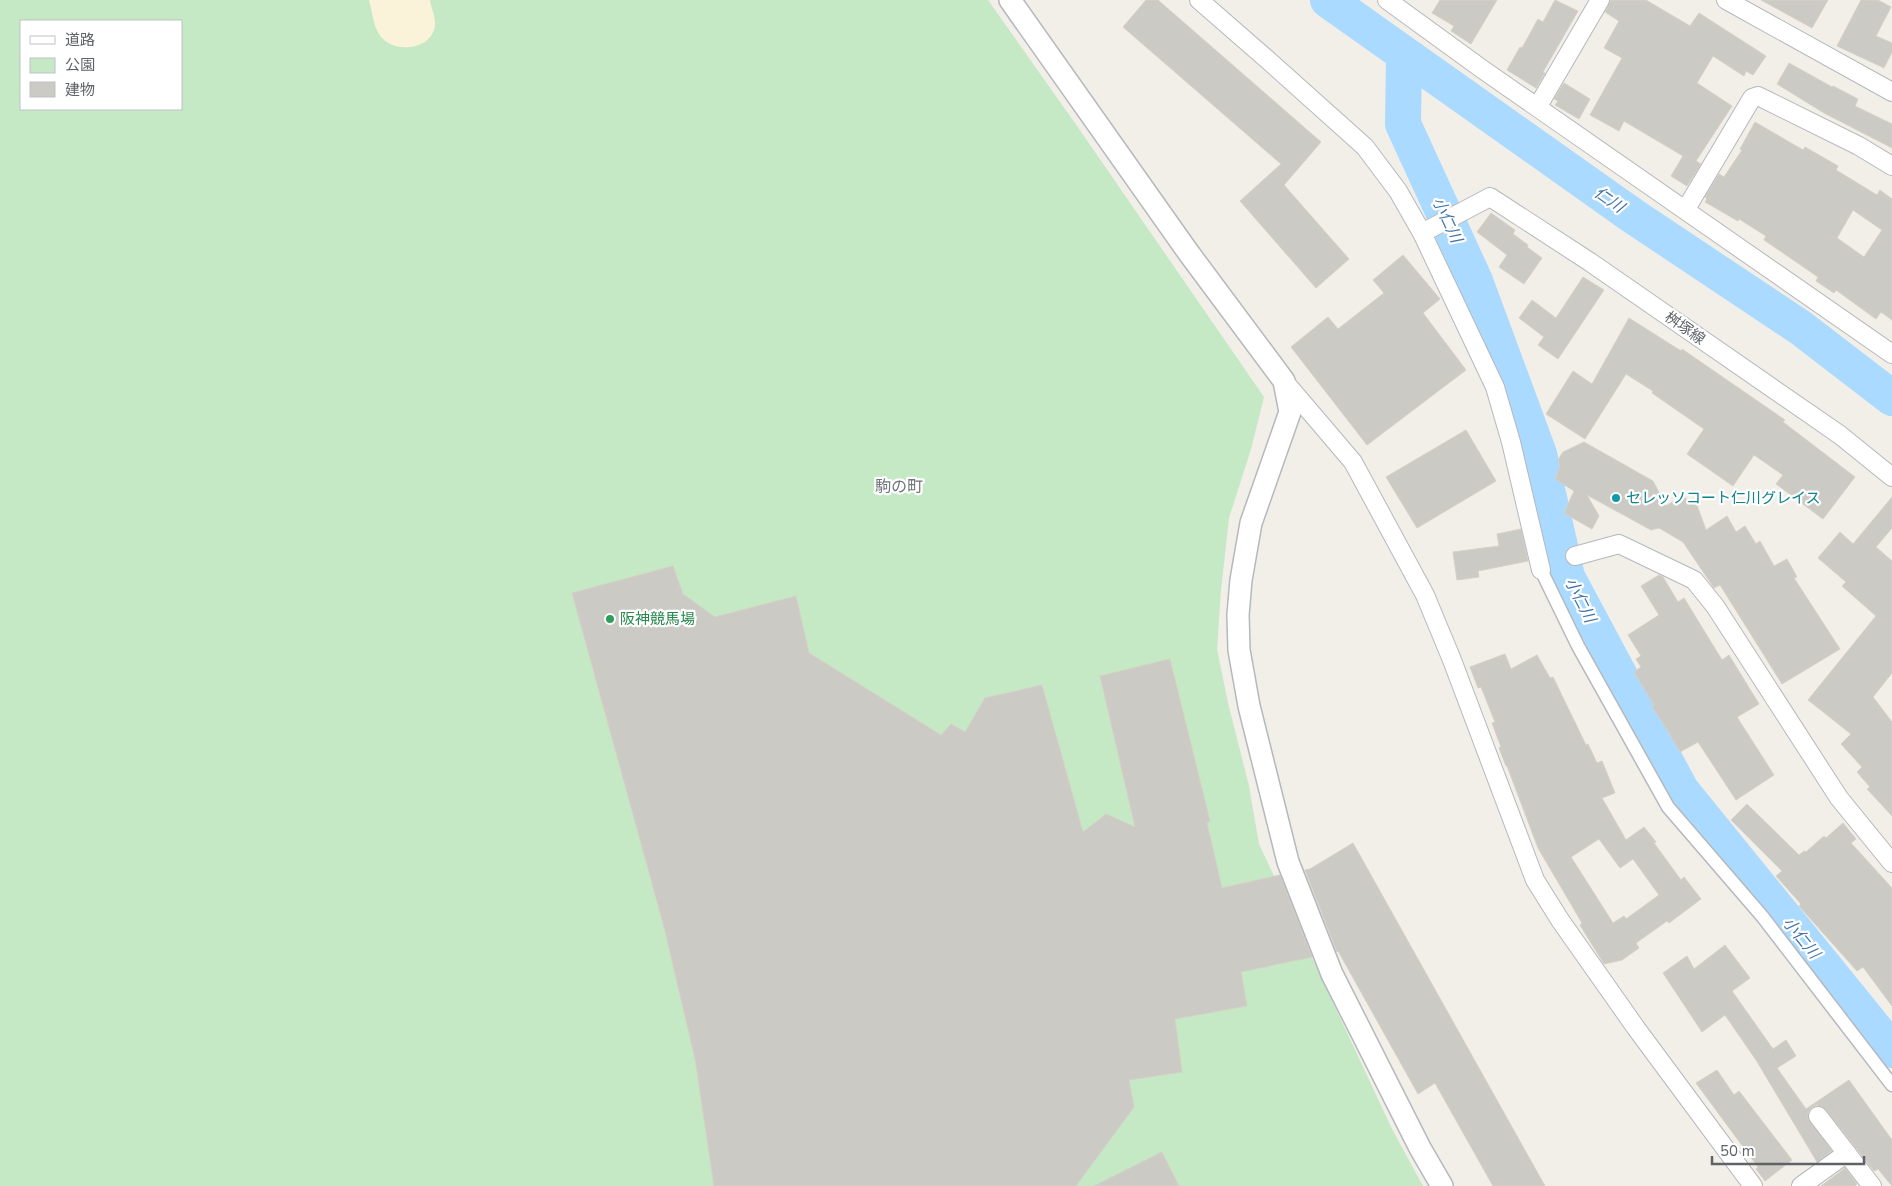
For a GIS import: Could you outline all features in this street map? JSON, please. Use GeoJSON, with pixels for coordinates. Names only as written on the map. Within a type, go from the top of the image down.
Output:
{"type":"FeatureCollection","features":[{"type":"Feature","properties":{"kind":"street"},"geometry":{"type":"LineString","coordinates":[[1010,0],[1188,252],[1284,381],[1352,462],[1425,594],[1452,660],[1535,880],[1560,920],[1636,1028],[1753,1186]]}},
{"type":"Feature","properties":{"kind":"street"},"geometry":{"type":"LineString","coordinates":[[1199,0],[1365,147],[1426,231],[1495,386],[1512,442],[1541,570],[1578,646],[1668,808],[1762,916],[1892,1085]]}},
{"type":"Feature","properties":{"kind":"street"},"geometry":{"type":"LineString","coordinates":[[1387,0],[1482,69],[1538,106],[1892,354]]}},
{"type":"Feature","properties":{"kind":"street"},"geometry":{"type":"LineString","coordinates":[[1538,106],[1600,0]]}},
{"type":"Feature","properties":{"kind":"street"},"geometry":{"type":"LineString","coordinates":[[1726,0],[1892,92]]}},
{"type":"Feature","properties":{"kind":"street"},"geometry":{"type":"LineString","coordinates":[[1686,209],[1752,98],[1758,96],[1859,146],[1892,166]]}},
{"type":"Feature","properties":{"kind":"street","name":"桝塚線"},"geometry":{"type":"LineString","coordinates":[[1426,231],[1490,197],[1590,262],[1832,429],[1892,477]]}},
{"type":"Feature","properties":{"kind":"street"},"geometry":{"type":"LineString","coordinates":[[1284,381],[1290,412],[1252,523],[1240,580],[1239,650],[1249,706],[1288,862],[1332,974],[1442,1186]]}},
{"type":"Feature","properties":{"kind":"street"},"geometry":{"type":"LineString","coordinates":[[1575,556],[1619,544],[1694,580],[1715,606],[1840,798],[1892,863]]}},
{"type":"Feature","properties":{"kind":"street"},"geometry":{"type":"LineString","coordinates":[[1818,1116],[1872,1186]]}},
{"type":"Feature","properties":{"kind":"street"},"geometry":{"type":"LineString","coordinates":[[1801,1186],[1847,1153]]}},
{"type":"Feature","properties":{"kind":"green space","name":"阪神競馬場"},"geometry":{"type":"Polygon","coordinates":[[[0,0],[988,0],[1264,397],[1251,449],[1229,518],[1217,649],[1228,703],[1249,786],[1259,844],[1392,1129],[1423,1186],[0,1186],[0,0]]]}},
{"type":"Feature","properties":{"kind":"sand"},"geometry":{"type":"Polygon","coordinates":[[[369,0],[430,0],[435,20],[433,32],[428,39],[412,47],[393,45],[385,41],[377,30],[369,0]]]}},
{"type":"Feature","properties":{"kind":"building"},"geometry":{"type":"Polygon","coordinates":[[[1146,0],[1158,0],[1321,142],[1284,185],[1349,259],[1316,288],[1240,201],[1281,164],[1123,27],[1146,0]]]}},
{"type":"Feature","properties":{"kind":"building"},"geometry":{"type":"Polygon","coordinates":[[[1440,0],[1497,0],[1471,44],[1451,31],[1454,26],[1432,13],[1440,0]]]}},
{"type":"Feature","properties":{"kind":"building"},"geometry":{"type":"Polygon","coordinates":[[[1555,0],[1578,11],[1543,72],[1545,73],[1536,88],[1507,70],[1538,19],[1543,22],[1555,0]]]}},
{"type":"Feature","properties":{"kind":"building"},"geometry":{"type":"Polygon","coordinates":[[[1611,0],[1646,0],[1690,26],[1699,13],[1766,56],[1753,75],[1746,71],[1744,76],[1713,56],[1697,83],[1732,106],[1696,161],[1701,164],[1687,186],[1671,176],[1683,156],[1624,121],[1619,131],[1590,115],[1622,58],[1604,48],[1619,21],[1605,12],[1611,0]]]}},
{"type":"Feature","properties":{"kind":"building"},"geometry":{"type":"Polygon","coordinates":[[[1761,0],[1828,0],[1812,28],[1761,0]]]}},
{"type":"Feature","properties":{"kind":"building"},"geometry":{"type":"Polygon","coordinates":[[[1861,0],[1878,0],[1891,7],[1876,36],[1892,43],[1892,52],[1884,68],[1837,46],[1861,0]]]}},
{"type":"Feature","properties":{"kind":"building"},"geometry":{"type":"Polygon","coordinates":[[[1789,63],[1858,99],[1855,106],[1892,124],[1892,148],[1824,113],[1777,84],[1789,63]]]}},
{"type":"Feature","properties":{"kind":"building"},"geometry":{"type":"Polygon","coordinates":[[[1564,83],[1590,99],[1579,119],[1555,105],[1558,101],[1554,99],[1564,83]]]}},
{"type":"Feature","properties":{"kind":"building"},"geometry":{"type":"Polygon","coordinates":[[[1755,122],[1803,150],[1805,147],[1838,166],[1836,170],[1877,195],[1880,190],[1892,199],[1892,320],[1881,312],[1876,319],[1836,290],[1834,293],[1816,281],[1818,277],[1764,240],[1766,236],[1739,219],[1738,221],[1705,202],[1707,199],[1705,197],[1719,174],[1724,177],[1742,150],[1740,149],[1755,122]],[[1853,210],[1837,238],[1864,257],[1882,230],[1853,210]]]}},
{"type":"Feature","properties":{"kind":"building"},"geometry":{"type":"Polygon","coordinates":[[[1491,213],[1515,230],[1513,234],[1542,258],[1524,284],[1499,267],[1507,255],[1477,232],[1491,213]]]}},
{"type":"Feature","properties":{"kind":"building"},"geometry":{"type":"Polygon","coordinates":[[[1403,255],[1440,299],[1423,313],[1466,370],[1367,445],[1291,347],[1328,317],[1338,329],[1384,293],[1373,280],[1403,255]]]}},
{"type":"Feature","properties":{"kind":"building"},"geometry":{"type":"Polygon","coordinates":[[[1583,277],[1604,290],[1558,359],[1538,345],[1544,337],[1519,318],[1532,300],[1556,318],[1583,277]]]}},
{"type":"Feature","properties":{"kind":"building"},"geometry":{"type":"Polygon","coordinates":[[[1629,318],[1681,351],[1682,349],[1785,420],[1783,422],[1855,477],[1823,519],[1776,484],[1783,475],[1754,455],[1733,486],[1687,454],[1704,429],[1652,393],[1653,391],[1626,374],[1585,439],[1546,414],[1573,371],[1592,384],[1629,318]]]}},
{"type":"Feature","properties":{"kind":"building"},"geometry":{"type":"Polygon","coordinates":[[[1466,430],[1496,481],[1417,528],[1386,477],[1466,430]]]}},
{"type":"Feature","properties":{"kind":"building"},"geometry":{"type":"Polygon","coordinates":[[[1584,442],[1653,481],[1666,506],[1682,496],[1697,505],[1706,530],[1727,516],[1736,532],[1745,526],[1756,544],[1760,541],[1774,566],[1787,559],[1797,577],[1794,578],[1840,649],[1782,684],[1720,585],[1714,588],[1683,542],[1659,528],[1651,530],[1587,495],[1599,516],[1592,529],[1564,513],[1574,491],[1555,479],[1560,467],[1558,460],[1563,452],[1584,442]]]}},
{"type":"Feature","properties":{"kind":"building"},"geometry":{"type":"Polygon","coordinates":[[[1892,497],[1892,528],[1876,547],[1892,561],[1892,673],[1873,697],[1892,722],[1892,816],[1867,789],[1870,787],[1857,772],[1862,767],[1841,744],[1851,734],[1808,700],[1876,616],[1842,586],[1846,582],[1818,558],[1840,532],[1853,544],[1892,497]]]}},
{"type":"Feature","properties":{"kind":"building"},"geometry":{"type":"Polygon","coordinates":[[[1521,529],[1528,561],[1478,571],[1479,577],[1457,580],[1453,552],[1499,546],[1497,534],[1521,529]]]}},
{"type":"Feature","properties":{"kind":"building"},"geometry":{"type":"Polygon","coordinates":[[[673,566],[683,594],[715,617],[796,596],[809,653],[941,735],[951,724],[965,732],[985,698],[1042,685],[1083,832],[1106,814],[1135,827],[1100,676],[1170,659],[1210,821],[1207,823],[1222,888],[1280,875],[1312,957],[1241,972],[1247,1006],[1175,1019],[1182,1072],[1129,1080],[1134,1107],[1076,1186],[714,1186],[695,1059],[664,927],[572,593],[673,566]]]}},
{"type":"Feature","properties":{"kind":"building"},"geometry":{"type":"Polygon","coordinates":[[[1659,575],[1663,577],[1678,602],[1684,598],[1722,660],[1729,655],[1759,704],[1737,717],[1774,775],[1736,800],[1698,742],[1680,752],[1652,707],[1654,705],[1634,672],[1641,667],[1636,659],[1641,656],[1628,635],[1659,615],[1641,586],[1659,575]]]}},
{"type":"Feature","properties":{"kind":"building"},"geometry":{"type":"Polygon","coordinates":[[[1505,654],[1511,669],[1537,655],[1550,678],[1553,677],[1586,745],[1588,744],[1597,763],[1602,761],[1615,793],[1602,798],[1626,840],[1644,827],[1681,880],[1684,877],[1701,899],[1669,923],[1667,921],[1636,943],[1639,948],[1622,960],[1604,964],[1580,925],[1582,923],[1538,848],[1499,748],[1501,747],[1492,723],[1495,722],[1481,687],[1478,688],[1470,667],[1505,654]],[[1599,839],[1571,857],[1613,923],[1624,916],[1626,919],[1659,895],[1633,859],[1620,868],[1599,839]]]}},
{"type":"Feature","properties":{"kind":"building"},"geometry":{"type":"Polygon","coordinates":[[[1747,804],[1799,855],[1804,851],[1806,852],[1824,836],[1826,838],[1843,823],[1856,839],[1851,843],[1892,888],[1892,1006],[1863,967],[1857,971],[1799,906],[1801,904],[1776,876],[1782,871],[1731,820],[1747,804]]]}},
{"type":"Feature","properties":{"kind":"building"},"geometry":{"type":"Polygon","coordinates":[[[1353,843],[1545,1186],[1493,1186],[1435,1083],[1418,1094],[1337,952],[1305,870],[1310,869],[1353,843]]]}},
{"type":"Feature","properties":{"kind":"building"},"geometry":{"type":"Polygon","coordinates":[[[1725,945],[1750,978],[1732,991],[1773,1049],[1786,1040],[1796,1056],[1777,1068],[1806,1109],[1849,1080],[1892,1140],[1892,1186],[1878,1169],[1874,1171],[1826,1110],[1817,1105],[1808,1112],[1808,1118],[1832,1151],[1817,1162],[1756,1060],[1725,1015],[1702,1032],[1663,973],[1687,956],[1694,969],[1725,945]]]}},
{"type":"Feature","properties":{"kind":"building"},"geometry":{"type":"Polygon","coordinates":[[[1717,1070],[1734,1095],[1739,1091],[1792,1160],[1765,1181],[1756,1169],[1758,1167],[1696,1083],[1717,1070]]]}},
{"type":"Feature","properties":{"kind":"building"},"geometry":{"type":"Polygon","coordinates":[[[1162,1152],[1179,1186],[1094,1186],[1162,1152]]]}},
{"type":"Feature","properties":{"kind":"building"},"geometry":{"type":"Polygon","coordinates":[[[1845,1168],[1857,1184],[1855,1186],[1821,1186],[1845,1168]]]}},
{"type":"Feature","properties":{"kind":"waterway","name":"仁川"},"geometry":{"type":"LineString","coordinates":[[1328,0],[1633,216],[1801,328],[1892,398]]}},
{"type":"Feature","properties":{"kind":"waterway","name":"小仁川"},"geometry":{"type":"LineString","coordinates":[[1404,54],[1403,124],[1475,281],[1539,454],[1567,577],[1681,790],[1892,1050]]}},
{"type":"Feature","properties":{"kind":"place","name":"セレッソコート仁川グレイス"},"geometry":{"type":"Point","coordinates":[1616,498]}},
{"type":"Feature","properties":{"kind":"place","name":"阪神競馬場"},"geometry":{"type":"Point","coordinates":[610,619]}},
{"type":"Feature","properties":{"kind":"district","name":"駒の町"},"geometry":{"type":"Point","coordinates":[899,487]}}]}
